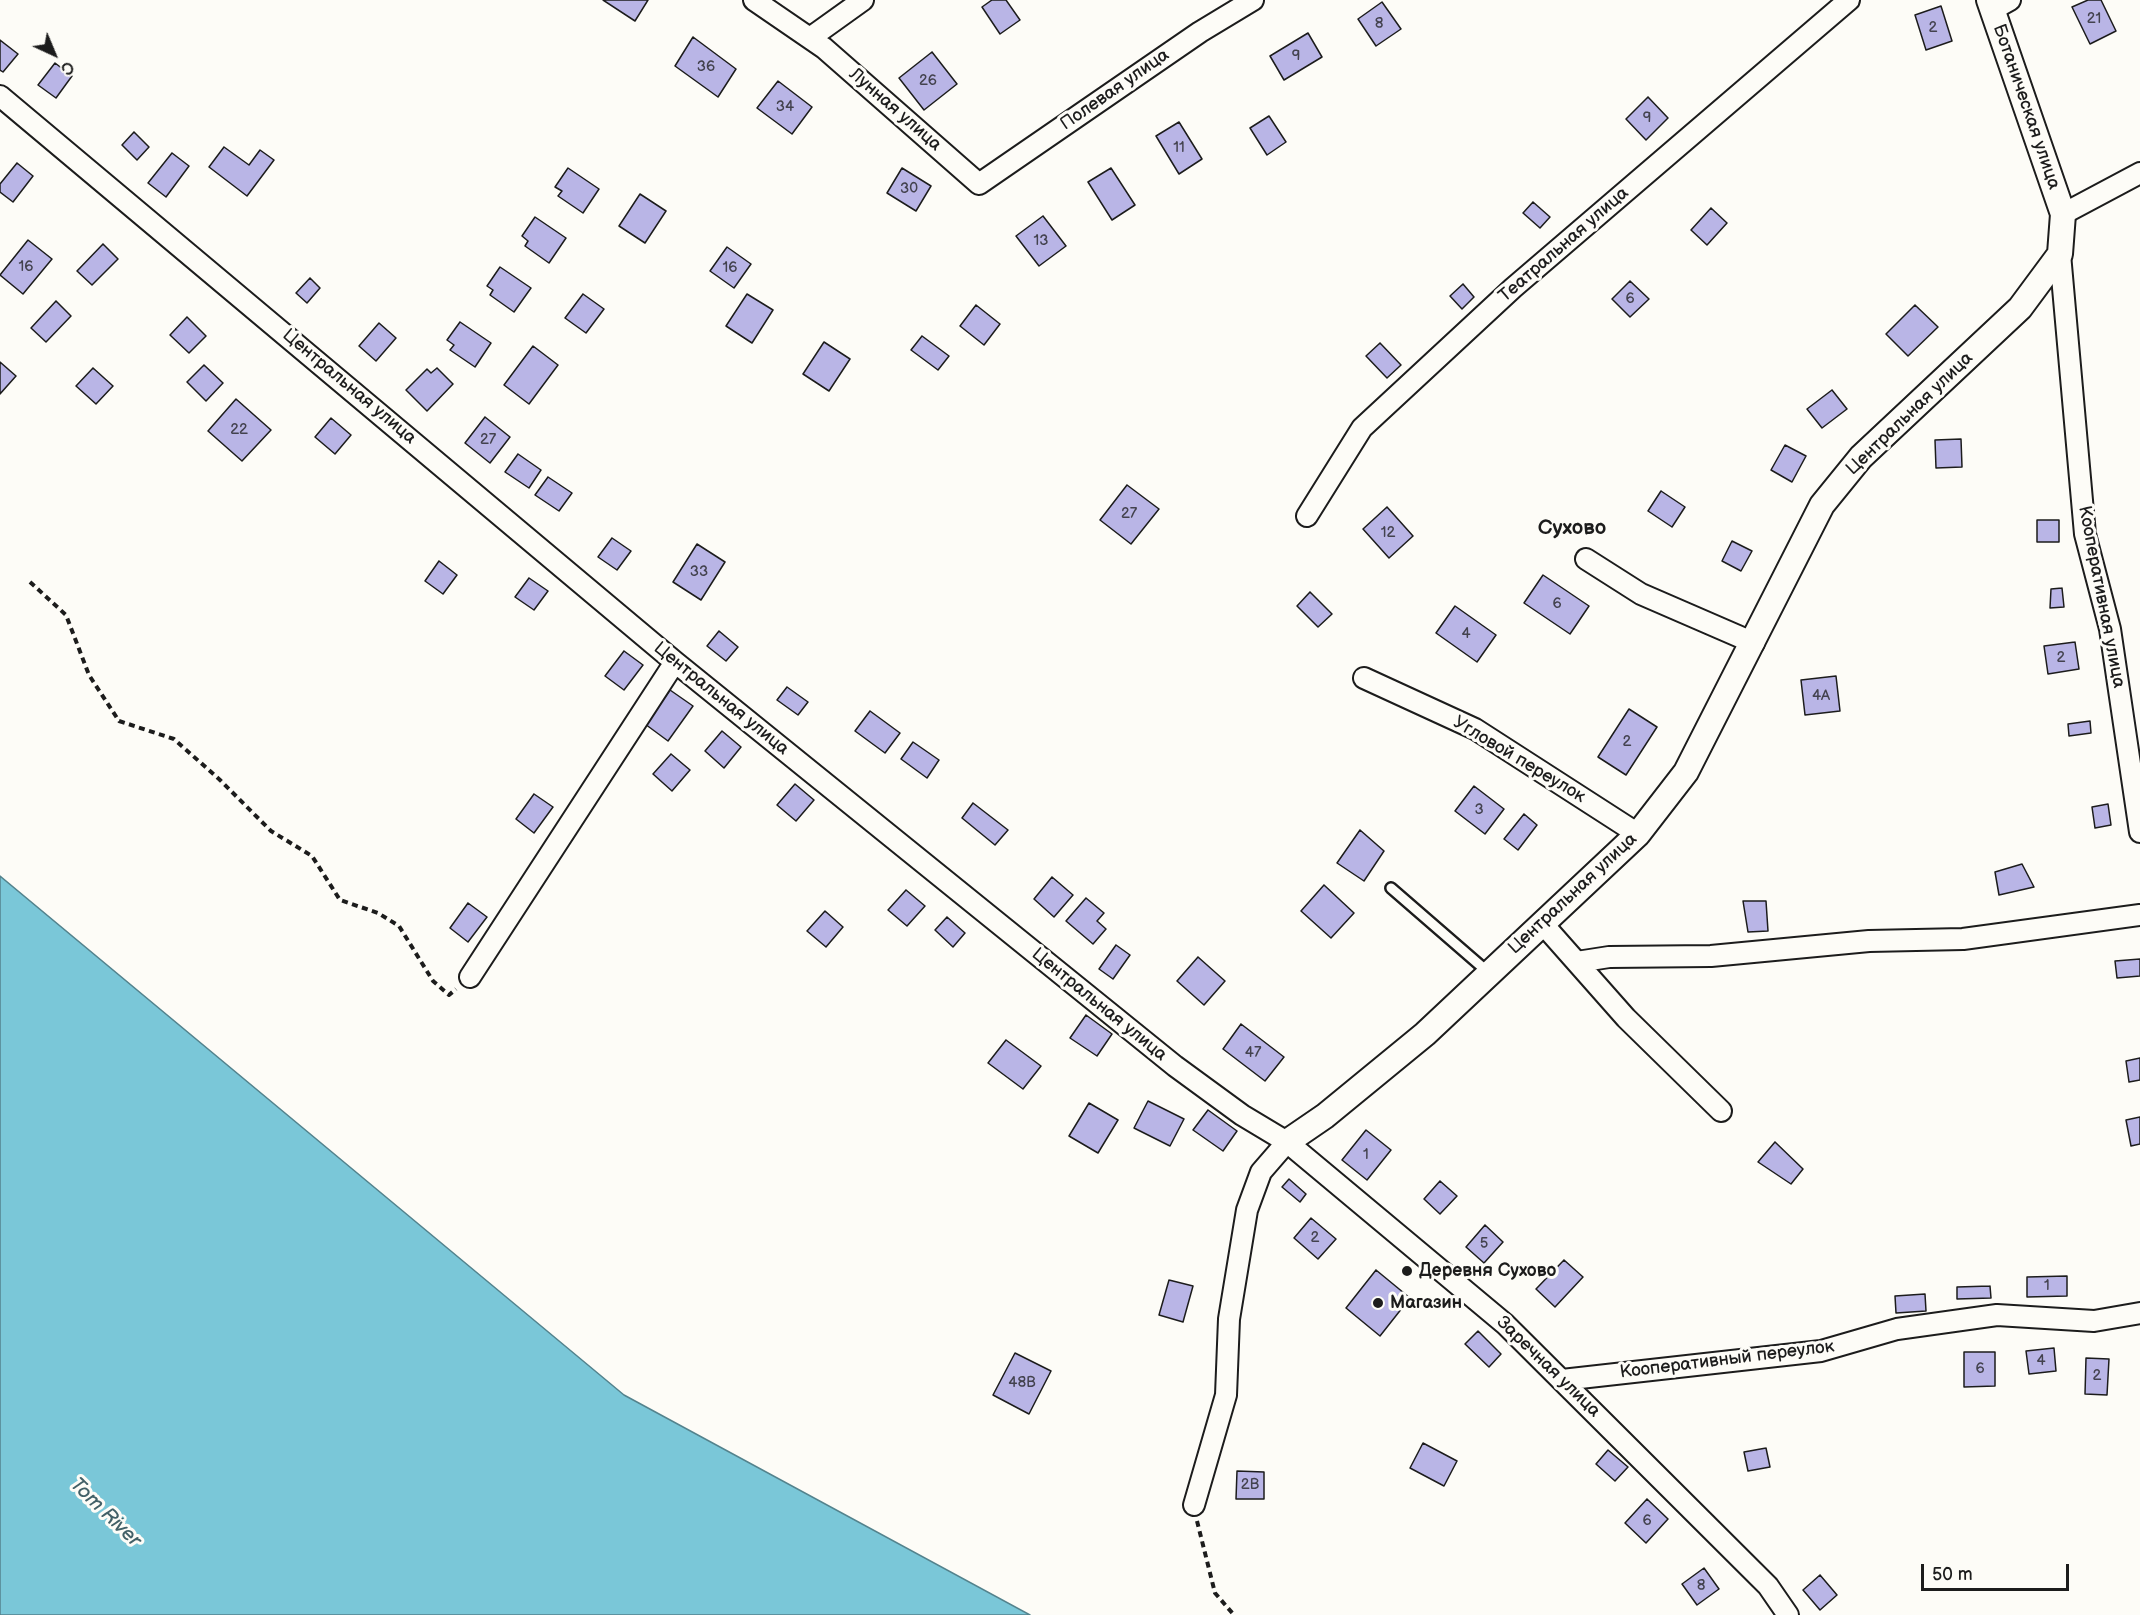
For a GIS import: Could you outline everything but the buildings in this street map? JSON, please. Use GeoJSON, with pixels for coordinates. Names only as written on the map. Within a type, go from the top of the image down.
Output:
{"type":"FeatureCollection","features":[{"type":"Feature","properties":{"kind":"street","name":"Лунная улица"},"geometry":{"type":"LineString","coordinates":[[754,0],[810,38],[979,184]]}},
{"type":"Feature","properties":{"kind":"street"},"geometry":{"type":"LineString","coordinates":[[810,38],[863,0]]}},
{"type":"Feature","properties":{"kind":"street","name":"Полевая улица"},"geometry":{"type":"LineString","coordinates":[[979,184],[1200,32],[1253,0]]}},
{"type":"Feature","properties":{"kind":"street","name":"Театральная улица"},"geometry":{"type":"LineString","coordinates":[[1307,516],[1362,428],[1513,288],[1849,0]]}},
{"type":"Feature","properties":{"kind":"street","name":"Ботаническая улица"},"geometry":{"type":"LineString","coordinates":[[1997,3],[2063,214],[2060,254]]}},
{"type":"Feature","properties":{"kind":"street","name":"Центральная улица"},"geometry":{"type":"LineString","coordinates":[[0,96],[675,662],[1175,1066],[1242,1115],[1287,1142],[1325,1116],[1425,1034],[1638,834],[1686,772],[1754,643],[1822,505],[1861,458],[2020,308],[2060,254]]}},
{"type":"Feature","properties":{"kind":"street","name":"Ботаническая улица"},"geometry":{"type":"LineString","coordinates":[[2063,214],[2140,173]]}},
{"type":"Feature","properties":{"kind":"street","name":"Кооперативная улица"},"geometry":{"type":"LineString","coordinates":[[2060,254],[2085,534],[2110,629],[2140,832]]}},
{"type":"Feature","properties":{"kind":"street"},"geometry":{"type":"LineString","coordinates":[[1586,559],[1641,594],[1754,643]]}},
{"type":"Feature","properties":{"kind":"street"},"geometry":{"type":"LineString","coordinates":[[470,977],[675,662]]}},
{"type":"Feature","properties":{"kind":"street","name":"Угловой переулок"},"geometry":{"type":"LineString","coordinates":[[1364,678],[1475,729],[1638,834]]}},
{"type":"Feature","properties":{"kind":"street"},"geometry":{"type":"LineString","coordinates":[[1577,962],[1609,957],[1711,956],[1869,941],[1963,939],[2140,915]]}},
{"type":"Feature","properties":{"kind":"street"},"geometry":{"type":"LineString","coordinates":[[1542,923],[1626,1018],[1721,1111]]}},
{"type":"Feature","properties":{"kind":"street"},"geometry":{"type":"LineString","coordinates":[[1194,1505],[1226,1395],[1229,1319],[1247,1210],[1261,1172],[1287,1142]]}},
{"type":"Feature","properties":{"kind":"street","name":"Заречная улица"},"geometry":{"type":"LineString","coordinates":[[1287,1142],[1505,1324],[1768,1586],[1788,1615]]}},
{"type":"Feature","properties":{"kind":"street","name":"Кооперативный переулок"},"geometry":{"type":"LineString","coordinates":[[1562,1380],[1821,1351],[1897,1329],[1997,1315],[2094,1321],[2140,1313]]}},
{"type":"Feature","properties":{"kind":"lane"},"geometry":{"type":"LineString","coordinates":[[1391,888],[1489,973]]}},
{"type":"Feature","properties":{"kind":"path"},"geometry":{"type":"LineString","coordinates":[[30,582],[66,615],[89,675],[119,721],[174,739],[220,780],[271,831],[312,856],[340,900],[378,912],[399,926],[433,981],[449,995],[470,977]]}},
{"type":"Feature","properties":{"kind":"path"},"geometry":{"type":"LineString","coordinates":[[1194,1505],[1215,1593],[1234,1615]]}},
{"type":"Feature","properties":{"kind":"water","name":"Tom River"},"geometry":{"type":"Polygon","coordinates":[[[0,876],[624,1395],[1030,1615],[0,1615],[0,876]]]}},
{"type":"Feature","properties":{"kind":"place","name":"Деревня Сухово"},"geometry":{"type":"Point","coordinates":[1407,1271]}},
{"type":"Feature","properties":{"kind":"place","name":"Магазин"},"geometry":{"type":"Point","coordinates":[1378,1303]}},
{"type":"Feature","properties":{"kind":"district","name":"Сухово"},"geometry":{"type":"Point","coordinates":[1572,529]}}]}
